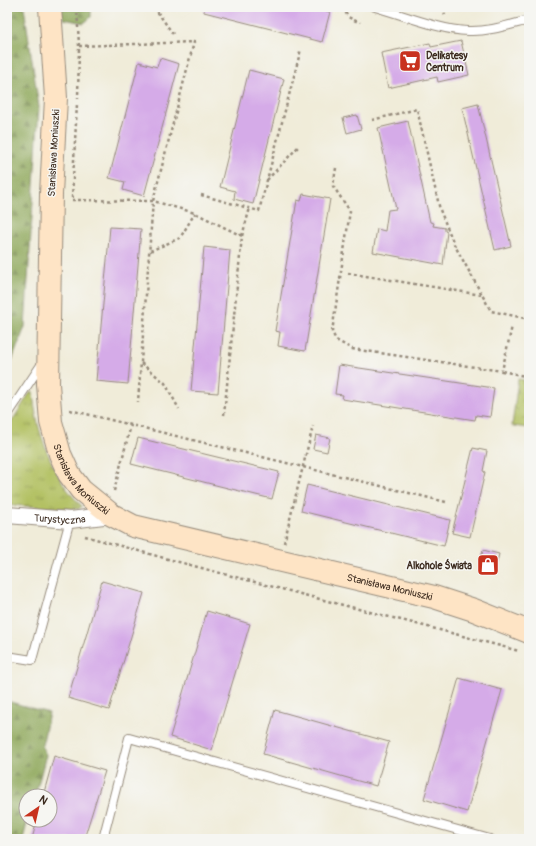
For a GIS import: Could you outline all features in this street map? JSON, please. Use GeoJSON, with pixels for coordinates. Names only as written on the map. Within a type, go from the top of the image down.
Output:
{"type":"FeatureCollection","features":[{"type":"Feature","properties":{"kind":"street","name":"Stanisława Moniuszki"},"geometry":{"type":"LineString","coordinates":[[50,7],[56,98],[50,194],[48,384],[51,422],[60,454],[70,474],[81,490],[112,515],[133,526],[434,597],[474,610],[525,642]]}},
{"type":"Feature","properties":{"kind":"street","name":"Turystyczna"},"geometry":{"type":"LineString","coordinates":[[7,515],[69,525],[112,515]]}},
{"type":"Feature","properties":{"kind":"lane"},"geometry":{"type":"LineString","coordinates":[[375,7],[444,27],[467,31],[482,31],[529,20]]}},
{"type":"Feature","properties":{"kind":"lane"},"geometry":{"type":"LineString","coordinates":[[7,416],[49,353]]}},
{"type":"Feature","properties":{"kind":"lane"},"geometry":{"type":"LineString","coordinates":[[7,656],[32,660],[69,525]]}},
{"type":"Feature","properties":{"kind":"lane"},"geometry":{"type":"LineString","coordinates":[[103,839],[129,738],[490,839]]}},
{"type":"Feature","properties":{"kind":"path"},"geometry":{"type":"LineString","coordinates":[[72,208],[79,46],[77,7]]}},
{"type":"Feature","properties":{"kind":"path"},"geometry":{"type":"LineString","coordinates":[[154,7],[173,34]]}},
{"type":"Feature","properties":{"kind":"path"},"geometry":{"type":"LineString","coordinates":[[342,7],[348,18],[360,23]]}},
{"type":"Feature","properties":{"kind":"path"},"geometry":{"type":"LineString","coordinates":[[79,46],[194,42],[153,200],[138,402]]}},
{"type":"Feature","properties":{"kind":"path"},"geometry":{"type":"LineString","coordinates":[[201,195],[259,211],[301,49]]}},
{"type":"Feature","properties":{"kind":"path"},"geometry":{"type":"LineString","coordinates":[[372,120],[418,109],[440,210],[454,244],[490,311],[529,319]]}},
{"type":"Feature","properties":{"kind":"path"},"geometry":{"type":"LineString","coordinates":[[267,180],[298,147]]}},
{"type":"Feature","properties":{"kind":"path"},"geometry":{"type":"LineString","coordinates":[[336,168],[333,186],[350,211],[332,332],[336,340],[352,349],[529,377]]}},
{"type":"Feature","properties":{"kind":"path"},"geometry":{"type":"LineString","coordinates":[[72,200],[153,200],[195,213],[242,236]]}},
{"type":"Feature","properties":{"kind":"path"},"geometry":{"type":"LineString","coordinates":[[224,415],[242,236],[250,208]]}},
{"type":"Feature","properties":{"kind":"path"},"geometry":{"type":"LineString","coordinates":[[150,251],[180,238],[195,213]]}},
{"type":"Feature","properties":{"kind":"path"},"geometry":{"type":"LineString","coordinates":[[348,273],[482,295]]}},
{"type":"Feature","properties":{"kind":"path"},"geometry":{"type":"LineString","coordinates":[[502,372],[512,326]]}},
{"type":"Feature","properties":{"kind":"path"},"geometry":{"type":"LineString","coordinates":[[141,363],[165,383],[180,408]]}},
{"type":"Feature","properties":{"kind":"path"},"geometry":{"type":"LineString","coordinates":[[68,403],[70,416]]}},
{"type":"Feature","properties":{"kind":"path"},"geometry":{"type":"LineString","coordinates":[[69,410],[446,502]]}},
{"type":"Feature","properties":{"kind":"path"},"geometry":{"type":"LineString","coordinates":[[109,492],[113,495],[131,425]]}},
{"type":"Feature","properties":{"kind":"path"},"geometry":{"type":"LineString","coordinates":[[284,545],[313,426]]}},
{"type":"Feature","properties":{"kind":"path"},"geometry":{"type":"LineString","coordinates":[[69,525],[192,566],[322,598],[525,642]]}},
{"type":"Feature","properties":{"kind":"green space"},"geometry":{"type":"Polygon","coordinates":[[[7,7],[24,7],[39,107],[25,327],[7,373],[7,7]]]}},
{"type":"Feature","properties":{"kind":"green space"},"geometry":{"type":"Polygon","coordinates":[[[59,7],[91,7],[91,17],[84,23],[64,19],[59,7]]]}},
{"type":"Feature","properties":{"kind":"green space"},"geometry":{"type":"Polygon","coordinates":[[[518,379],[529,381],[529,428],[512,426],[518,379]]]}},
{"type":"Feature","properties":{"kind":"green space"},"geometry":{"type":"Polygon","coordinates":[[[31,391],[33,392],[38,422],[48,454],[63,483],[82,506],[79,509],[7,505],[7,429],[31,391]]]}},
{"type":"Feature","properties":{"kind":"green space"},"geometry":{"type":"Polygon","coordinates":[[[7,701],[49,713],[42,746],[46,755],[37,788],[18,788],[18,828],[26,828],[23,839],[7,839],[7,701]]]}},
{"type":"Feature","properties":{"kind":"building"},"geometry":{"type":"Polygon","coordinates":[[[204,7],[311,7],[330,12],[322,42],[204,12],[204,7]]]}},
{"type":"Feature","properties":{"kind":"building"},"geometry":{"type":"Polygon","coordinates":[[[461,41],[469,75],[438,82],[437,77],[388,88],[381,53],[430,43],[431,47],[461,41]]]}},
{"type":"Feature","properties":{"kind":"building"},"geometry":{"type":"Polygon","coordinates":[[[160,58],[179,64],[144,196],[123,190],[125,182],[109,178],[139,62],[157,67],[160,58]]]}},
{"type":"Feature","properties":{"kind":"building"},"geometry":{"type":"Polygon","coordinates":[[[249,70],[284,79],[253,204],[234,199],[235,191],[220,187],[249,70]]]}},
{"type":"Feature","properties":{"kind":"building"},"geometry":{"type":"Polygon","coordinates":[[[478,104],[511,246],[495,250],[462,108],[478,104]]]}},
{"type":"Feature","properties":{"kind":"building"},"geometry":{"type":"Polygon","coordinates":[[[357,115],[361,129],[347,133],[343,118],[357,115]]]}},
{"type":"Feature","properties":{"kind":"building"},"geometry":{"type":"Polygon","coordinates":[[[408,121],[430,222],[434,223],[433,226],[445,228],[445,231],[447,232],[443,265],[373,252],[377,229],[385,231],[388,210],[396,209],[378,128],[408,121]]]}},
{"type":"Feature","properties":{"kind":"building"},"geometry":{"type":"Polygon","coordinates":[[[303,194],[330,199],[305,351],[278,346],[280,332],[275,331],[297,200],[301,201],[303,194]]]}},
{"type":"Feature","properties":{"kind":"building"},"geometry":{"type":"Polygon","coordinates":[[[110,227],[141,229],[128,384],[96,381],[110,227]]]}},
{"type":"Feature","properties":{"kind":"building"},"geometry":{"type":"Polygon","coordinates":[[[204,247],[230,250],[218,393],[191,391],[204,247]]]}},
{"type":"Feature","properties":{"kind":"building"},"geometry":{"type":"Polygon","coordinates":[[[339,365],[494,388],[490,417],[476,415],[475,420],[342,399],[343,395],[335,394],[339,365]]]}},
{"type":"Feature","properties":{"kind":"building"},"geometry":{"type":"Polygon","coordinates":[[[316,435],[330,438],[327,452],[313,449],[316,435]]]}},
{"type":"Feature","properties":{"kind":"building"},"geometry":{"type":"Polygon","coordinates":[[[138,438],[279,472],[272,499],[131,464],[138,438]]]}},
{"type":"Feature","properties":{"kind":"building"},"geometry":{"type":"Polygon","coordinates":[[[473,448],[487,451],[483,471],[485,472],[470,537],[452,533],[473,448]]]}},
{"type":"Feature","properties":{"kind":"building"},"geometry":{"type":"Polygon","coordinates":[[[307,485],[450,520],[444,546],[301,511],[307,485]]]}},
{"type":"Feature","properties":{"kind":"building"},"geometry":{"type":"Polygon","coordinates":[[[483,550],[499,554],[494,574],[478,570],[483,550]]]}},
{"type":"Feature","properties":{"kind":"building"},"geometry":{"type":"Polygon","coordinates":[[[102,581],[144,593],[109,710],[68,698],[102,581]]]}},
{"type":"Feature","properties":{"kind":"building"},"geometry":{"type":"Polygon","coordinates":[[[207,611],[250,624],[212,750],[170,737],[207,611]]]}},
{"type":"Feature","properties":{"kind":"building"},"geometry":{"type":"Polygon","coordinates":[[[459,678],[502,690],[467,812],[424,799],[459,678]]]}},
{"type":"Feature","properties":{"kind":"building"},"geometry":{"type":"Polygon","coordinates":[[[275,710],[389,742],[376,786],[263,754],[275,710]]]}},
{"type":"Feature","properties":{"kind":"building"},"geometry":{"type":"Polygon","coordinates":[[[54,756],[105,771],[84,839],[32,839],[35,828],[58,828],[58,788],[45,788],[54,756]]]}},
{"type":"Feature","properties":{"kind":"place","name":"Delikatesy Centrum"},"geometry":{"type":"Point","coordinates":[410,61]}},
{"type":"Feature","properties":{"kind":"place","name":"Alkohole Świata"},"geometry":{"type":"Point","coordinates":[488,565]}}]}
